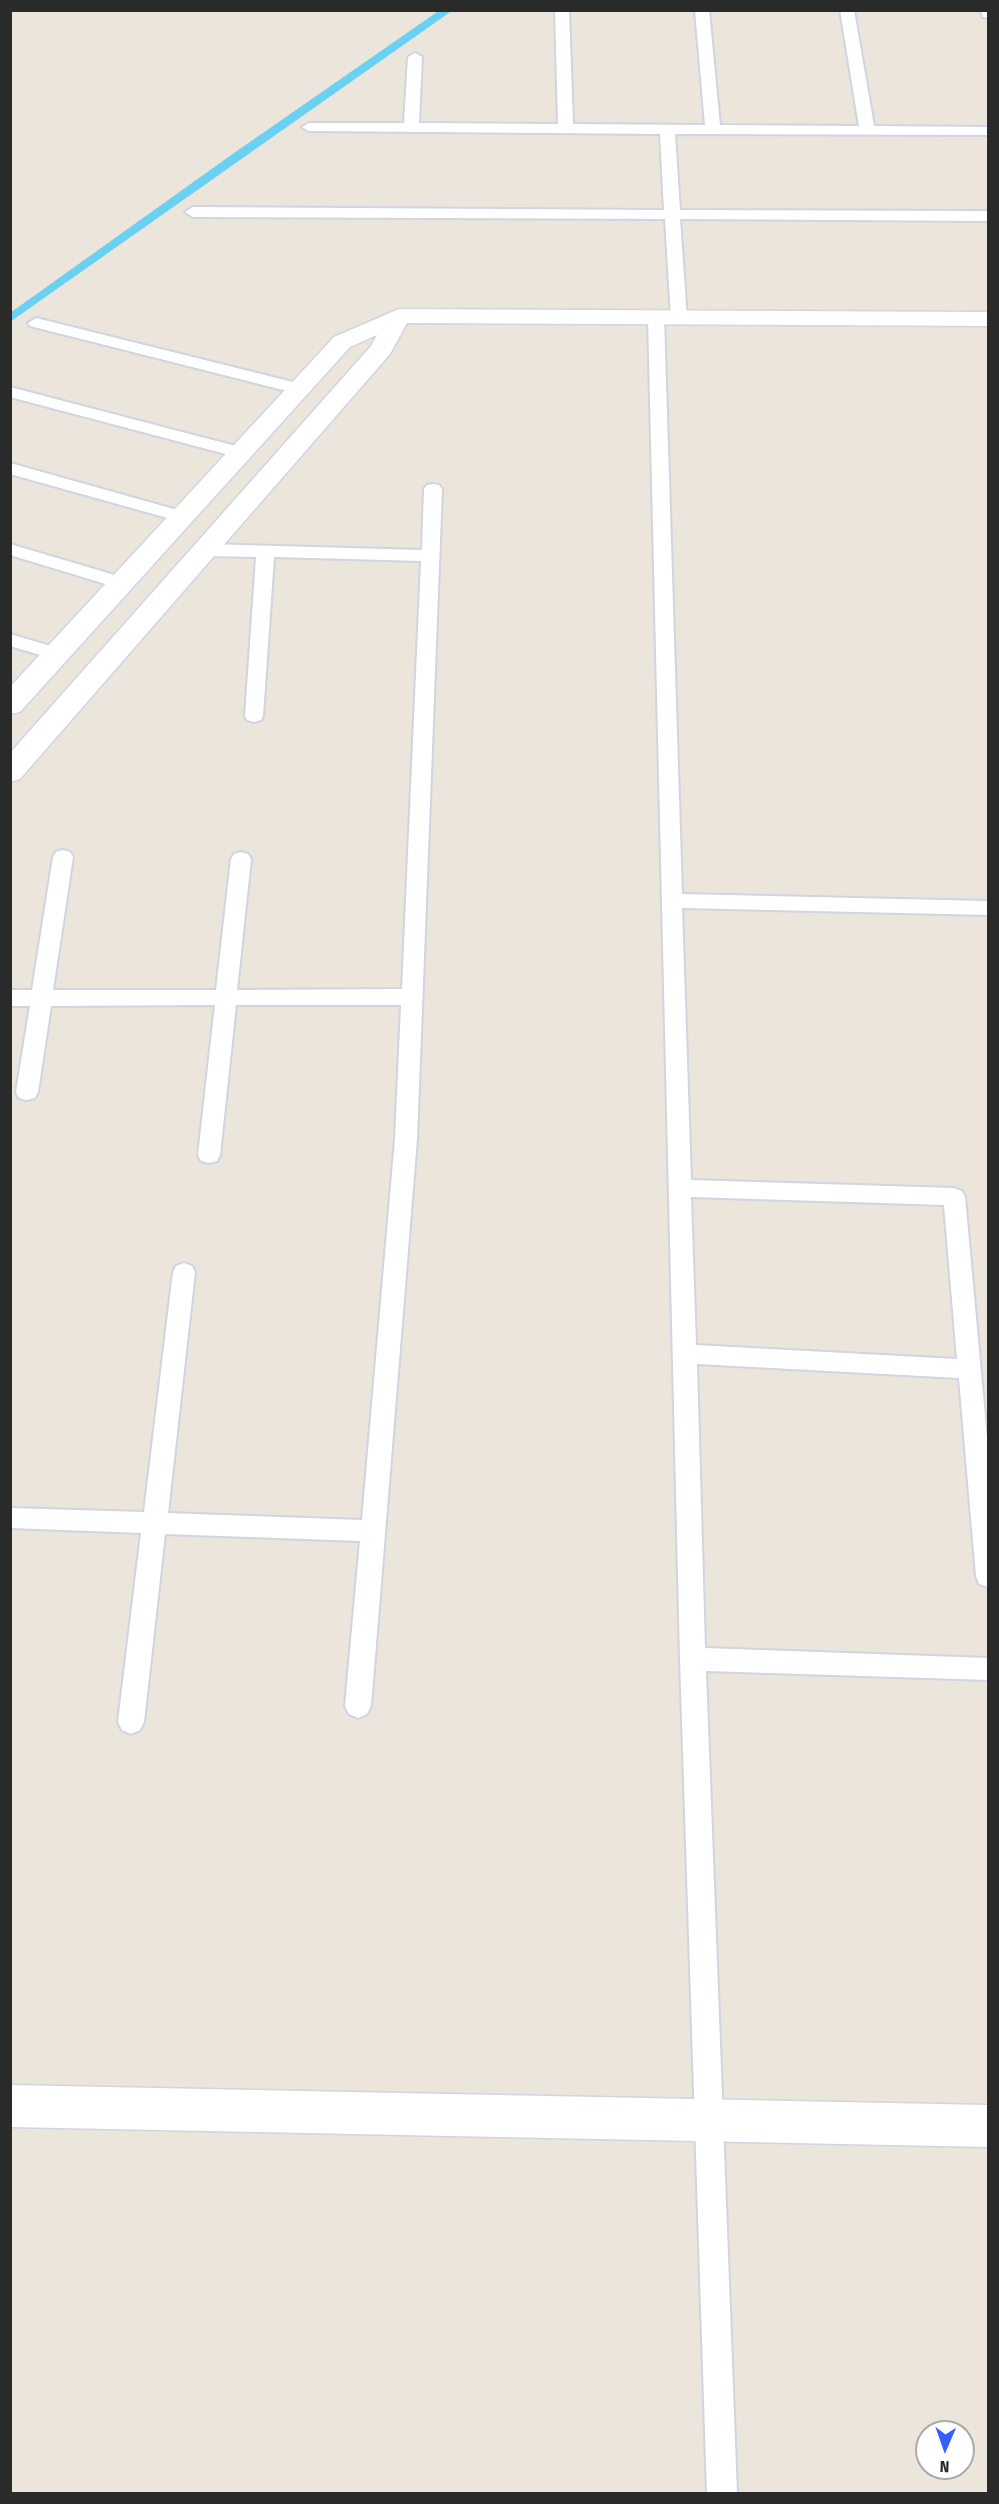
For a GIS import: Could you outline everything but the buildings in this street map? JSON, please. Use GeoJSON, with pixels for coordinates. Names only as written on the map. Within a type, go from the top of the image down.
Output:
{"type":"FeatureCollection","features":[{"type":"Feature","properties":{"kind":"street"},"geometry":{"type":"LineString","coordinates":[[10,772],[382,349],[399,316]]}},
{"type":"Feature","properties":{"kind":"street"},"geometry":{"type":"LineString","coordinates":[[10,705],[342,342],[399,316],[988,319]]}},
{"type":"Feature","properties":{"kind":"street"},"geometry":{"type":"LineString","coordinates":[[10,2106],[988,2126]]}},
{"type":"Feature","properties":{"kind":"lane"},"geometry":{"type":"LineString","coordinates":[[562,10],[566,128]]}},
{"type":"Feature","properties":{"kind":"lane"},"geometry":{"type":"LineString","coordinates":[[702,10],[713,129]]}},
{"type":"Feature","properties":{"kind":"lane"},"geometry":{"type":"LineString","coordinates":[[847,10],[867,130]]}},
{"type":"Feature","properties":{"kind":"lane"},"geometry":{"type":"LineString","coordinates":[[411,127],[415,57]]}},
{"type":"Feature","properties":{"kind":"lane"},"geometry":{"type":"LineString","coordinates":[[309,126],[988,131]]}},
{"type":"Feature","properties":{"kind":"lane"},"geometry":{"type":"LineString","coordinates":[[668,129],[673,214],[667,318],[672,901],[707,2120],[722,2493]]}},
{"type":"Feature","properties":{"kind":"lane"},"geometry":{"type":"LineString","coordinates":[[193,212],[988,216]]}},
{"type":"Feature","properties":{"kind":"lane"},"geometry":{"type":"LineString","coordinates":[[36,323],[299,388]]}},
{"type":"Feature","properties":{"kind":"lane"},"geometry":{"type":"LineString","coordinates":[[10,392],[241,453]]}},
{"type":"Feature","properties":{"kind":"lane"},"geometry":{"type":"LineString","coordinates":[[10,468],[182,517]]}},
{"type":"Feature","properties":{"kind":"lane"},"geometry":{"type":"LineString","coordinates":[[358,1706],[406,1139],[433,489]]}},
{"type":"Feature","properties":{"kind":"lane"},"geometry":{"type":"LineString","coordinates":[[10,549],[122,583]]}},
{"type":"Feature","properties":{"kind":"lane"},"geometry":{"type":"LineString","coordinates":[[206,550],[429,556]]}},
{"type":"Feature","properties":{"kind":"lane"},"geometry":{"type":"LineString","coordinates":[[254,716],[265,552]]}},
{"type":"Feature","properties":{"kind":"lane"},"geometry":{"type":"LineString","coordinates":[[10,640],[57,654]]}},
{"type":"Feature","properties":{"kind":"lane"},"geometry":{"type":"LineString","coordinates":[[27,1092],[63,857]]}},
{"type":"Feature","properties":{"kind":"lane"},"geometry":{"type":"LineString","coordinates":[[209,1155],[241,859]]}},
{"type":"Feature","properties":{"kind":"lane"},"geometry":{"type":"LineString","coordinates":[[672,901],[988,908]]}},
{"type":"Feature","properties":{"kind":"lane"},"geometry":{"type":"LineString","coordinates":[[10,998],[412,997]]}},
{"type":"Feature","properties":{"kind":"lane"},"geometry":{"type":"LineString","coordinates":[[680,1188],[954,1197],[988,1576]]}},
{"type":"Feature","properties":{"kind":"lane"},"geometry":{"type":"LineString","coordinates":[[130,1722],[184,1272]]}},
{"type":"Feature","properties":{"kind":"lane"},"geometry":{"type":"LineString","coordinates":[[685,1354],[969,1369]]}},
{"type":"Feature","properties":{"kind":"lane"},"geometry":{"type":"LineString","coordinates":[[10,1518],[373,1531]]}},
{"type":"Feature","properties":{"kind":"lane"},"geometry":{"type":"LineString","coordinates":[[693,1659],[988,1669]]}},
{"type":"Feature","properties":{"kind":"waterway"},"geometry":{"type":"LineString","coordinates":[[10,319],[238,155],[448,10]]}}]}
